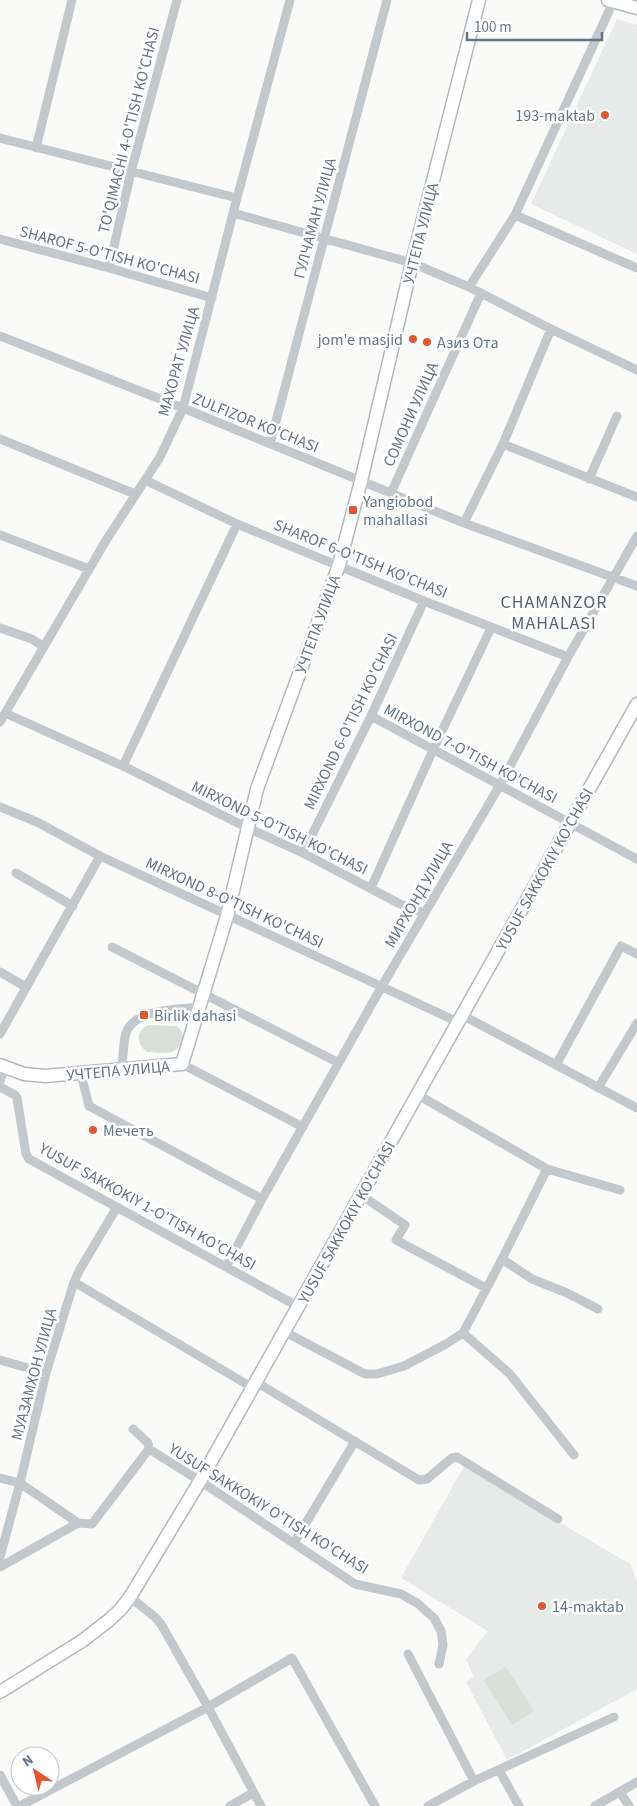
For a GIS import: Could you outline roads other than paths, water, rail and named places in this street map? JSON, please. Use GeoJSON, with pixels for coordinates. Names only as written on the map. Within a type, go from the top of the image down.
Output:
{"type":"FeatureCollection","features":[{"type":"Feature","properties":{"kind":"street"},"geometry":{"type":"LineString","coordinates":[[36,148],[72,0]]}},
{"type":"Feature","properties":{"kind":"street","name":"TO'QIMACHI 4-O'TISH KO'CHASI"},"geometry":{"type":"LineString","coordinates":[[109,268],[131,172],[177,0]]}},
{"type":"Feature","properties":{"kind":"street","name":"МАХОРАТ УЛИЦА"},"geometry":{"type":"LineString","coordinates":[[2,718],[135,494],[160,457],[184,408],[233,213],[290,0]]}},
{"type":"Feature","properties":{"kind":"street","name":"ГУЛЧАМАН УЛИЦА"},"geometry":{"type":"LineString","coordinates":[[270,444],[387,0]]}},
{"type":"Feature","properties":{"kind":"street","name":"УЧТЕПА УЛИЦА"},"geometry":{"type":"LineString","coordinates":[[3,1065],[34,1076],[81,1074],[182,1064],[205,994],[227,916],[257,789],[339,565],[361,481],[412,263],[479,0]]}},
{"type":"Feature","properties":{"kind":"street"},"geometry":{"type":"LineString","coordinates":[[469,287],[515,215],[612,0],[637,8]]}},
{"type":"Feature","properties":{"kind":"street"},"geometry":{"type":"LineString","coordinates":[[0,138],[237,198]]}},
{"type":"Feature","properties":{"kind":"street"},"geometry":{"type":"LineString","coordinates":[[233,213],[412,263],[469,287],[551,329],[636,367]]}},
{"type":"Feature","properties":{"kind":"street"},"geometry":{"type":"LineString","coordinates":[[515,215],[637,268]]}},
{"type":"Feature","properties":{"kind":"street","name":"SHAROF 5-O'TISH KO'CHASI"},"geometry":{"type":"LineString","coordinates":[[0,239],[212,298]]}},
{"type":"Feature","properties":{"kind":"street","name":"СОМОНИ УЛИЦА"},"geometry":{"type":"LineString","coordinates":[[391,492],[481,293]]}},
{"type":"Feature","properties":{"kind":"street"},"geometry":{"type":"LineString","coordinates":[[464,523],[503,444],[551,329]]}},
{"type":"Feature","properties":{"kind":"street","name":"ZULFIZOR KO'CHASI"},"geometry":{"type":"LineString","coordinates":[[0,336],[184,408],[464,523],[637,586]]}},
{"type":"Feature","properties":{"kind":"street"},"geometry":{"type":"LineString","coordinates":[[589,479],[617,416]]}},
{"type":"Feature","properties":{"kind":"street"},"geometry":{"type":"LineString","coordinates":[[0,439],[135,494]]}},
{"type":"Feature","properties":{"kind":"street"},"geometry":{"type":"LineString","coordinates":[[503,444],[637,497]]}},
{"type":"Feature","properties":{"kind":"street","name":"SHAROF 6-O'TISH KO'CHASI"},"geometry":{"type":"LineString","coordinates":[[145,480],[238,524],[424,601],[568,657]]}},
{"type":"Feature","properties":{"kind":"street"},"geometry":{"type":"LineString","coordinates":[[123,766],[238,524]]}},
{"type":"Feature","properties":{"kind":"street"},"geometry":{"type":"LineString","coordinates":[[0,535],[89,570]]}},
{"type":"Feature","properties":{"kind":"street","name":"МИРХОНД УЛИЦА"},"geometry":{"type":"LineString","coordinates":[[226,1267],[262,1199],[382,986],[500,785],[568,657],[637,536]]}},
{"type":"Feature","properties":{"kind":"street","name":"MIRXOND 6-O'TISH KO'CHASI"},"geometry":{"type":"LineString","coordinates":[[303,854],[424,601]]}},
{"type":"Feature","properties":{"kind":"street"},"geometry":{"type":"LineString","coordinates":[[0,628],[32,639],[44,648]]}},
{"type":"Feature","properties":{"kind":"street"},"geometry":{"type":"LineString","coordinates":[[371,888],[433,750],[491,628]]}},
{"type":"Feature","properties":{"kind":"street","name":"YUSUF SAKKOKIY KO'CHASI"},"geometry":{"type":"LineString","coordinates":[[0,1692],[96,1631],[114,1616],[130,1597],[200,1481],[285,1332],[637,704]]}},
{"type":"Feature","properties":{"kind":"street","name":"MIRXOND 7-O'TISH KO'CHASI"},"geometry":{"type":"LineString","coordinates":[[370,716],[637,859]]}},
{"type":"Feature","properties":{"kind":"street","name":"MIRXOND 5-O'TISH KO'CHASI"},"geometry":{"type":"LineString","coordinates":[[2,718],[123,766],[400,904],[424,913]]}},
{"type":"Feature","properties":{"kind":"street","name":"MIRXOND 8-O'TISH KO'CHASI"},"geometry":{"type":"LineString","coordinates":[[0,807],[37,822],[100,856],[227,916],[460,1019],[556,1065],[637,1108]]}},
{"type":"Feature","properties":{"kind":"street"},"geometry":{"type":"LineString","coordinates":[[0,1034],[100,856]]}},
{"type":"Feature","properties":{"kind":"street"},"geometry":{"type":"LineString","coordinates":[[16,873],[73,906]]}},
{"type":"Feature","properties":{"kind":"street"},"geometry":{"type":"LineString","coordinates":[[556,1065],[621,946],[637,954]]}},
{"type":"Feature","properties":{"kind":"street"},"geometry":{"type":"LineString","coordinates":[[112,947],[339,1063]]}},
{"type":"Feature","properties":{"kind":"street"},"geometry":{"type":"LineString","coordinates":[[0,972],[26,987]]}},
{"type":"Feature","properties":{"kind":"street"},"geometry":{"type":"LineString","coordinates":[[122,1069],[126,1035],[129,1027],[135,1020],[144,1015],[200,1007]]}},
{"type":"Feature","properties":{"kind":"street"},"geometry":{"type":"LineString","coordinates":[[598,1088],[637,1023]]}},
{"type":"Feature","properties":{"kind":"street"},"geometry":{"type":"LineString","coordinates":[[182,1064],[303,1127]]}},
{"type":"Feature","properties":{"kind":"street"},"geometry":{"type":"LineString","coordinates":[[0,1081],[3,1065]]}},
{"type":"Feature","properties":{"kind":"street"},"geometry":{"type":"LineString","coordinates":[[81,1074],[89,1106],[262,1199]]}},
{"type":"Feature","properties":{"kind":"street","name":"YUSUF SAKKOKIY 1-O'TISH KO'CHASI"},"geometry":{"type":"LineString","coordinates":[[0,1087],[17,1098],[26,1154],[29,1159],[299,1307]]}},
{"type":"Feature","properties":{"kind":"street"},"geometry":{"type":"LineString","coordinates":[[418,1095],[547,1169],[620,1190]]}},
{"type":"Feature","properties":{"kind":"street"},"geometry":{"type":"LineString","coordinates":[[285,1332],[365,1374],[377,1374],[404,1366],[446,1344],[463,1333],[547,1169]]}},
{"type":"Feature","properties":{"kind":"street"},"geometry":{"type":"LineString","coordinates":[[361,1195],[404,1225],[396,1240],[486,1288]]}},
{"type":"Feature","properties":{"kind":"street","name":"МУАЗАМХОН УЛИЦА"},"geometry":{"type":"LineString","coordinates":[[0,1557],[46,1373],[74,1282],[117,1207]]}},
{"type":"Feature","properties":{"kind":"street"},"geometry":{"type":"LineString","coordinates":[[502,1259],[532,1279],[567,1293],[598,1309]]}},
{"type":"Feature","properties":{"kind":"street"},"geometry":{"type":"LineString","coordinates":[[74,1282],[355,1441],[418,1480],[427,1479],[452,1458],[457,1457],[558,1519]]}},
{"type":"Feature","properties":{"kind":"street"},"geometry":{"type":"LineString","coordinates":[[463,1333],[508,1372],[574,1455]]}},
{"type":"Feature","properties":{"kind":"street"},"geometry":{"type":"LineString","coordinates":[[0,1360],[46,1373]]}},
{"type":"Feature","properties":{"kind":"street","name":"YUSUF SAKKOKIY O'TISH KO'CHASI"},"geometry":{"type":"LineString","coordinates":[[134,1429],[148,1443],[149,1450],[200,1481],[355,1584],[401,1594],[417,1603],[434,1618],[441,1631],[443,1645],[439,1664]]}},
{"type":"Feature","properties":{"kind":"street"},"geometry":{"type":"LineString","coordinates":[[294,1543],[355,1441]]}},
{"type":"Feature","properties":{"kind":"street"},"geometry":{"type":"LineString","coordinates":[[0,1478],[20,1483],[78,1523],[92,1524],[149,1450]]}},
{"type":"Feature","properties":{"kind":"street"},"geometry":{"type":"LineString","coordinates":[[0,1567],[78,1523]]}},
{"type":"Feature","properties":{"kind":"street"},"geometry":{"type":"LineString","coordinates":[[130,1597],[161,1624],[208,1707],[260,1806]]}},
{"type":"Feature","properties":{"kind":"street"},"geometry":{"type":"LineString","coordinates":[[408,1654],[474,1781]]}},
{"type":"Feature","properties":{"kind":"street"},"geometry":{"type":"LineString","coordinates":[[0,1775],[19,1806],[208,1707],[292,1658],[375,1806]]}},
{"type":"Feature","properties":{"kind":"street"},"geometry":{"type":"LineString","coordinates":[[428,1806],[474,1781],[614,1717]]}},
{"type":"Feature","properties":{"kind":"street"},"geometry":{"type":"LineString","coordinates":[[499,1770],[519,1806]]}},
{"type":"Feature","properties":{"kind":"street"},"geometry":{"type":"LineString","coordinates":[[595,1806],[637,1782]]}},
{"type":"Feature","properties":{"kind":"street"},"geometry":{"type":"LineString","coordinates":[[620,1792],[629,1806]]}},
{"type":"Feature","properties":{"kind":"street"},"geometry":{"type":"LineString","coordinates":[[230,1806],[253,1793]]}},
{"type":"Feature","properties":{"kind":"place","name":"193-maktab"},"geometry":{"type":"Point","coordinates":[605,115]}},
{"type":"Feature","properties":{"kind":"place","name":"jom'e masjid"},"geometry":{"type":"Point","coordinates":[413,339]}},
{"type":"Feature","properties":{"kind":"place","name":"Азиз Ота"},"geometry":{"type":"Point","coordinates":[427,342]}},
{"type":"Feature","properties":{"kind":"place","name":"Yangiobod mahallasi"},"geometry":{"type":"Point","coordinates":[353,510]}},
{"type":"Feature","properties":{"kind":"place","name":"Birlik dahasi"},"geometry":{"type":"Point","coordinates":[144,1015]}},
{"type":"Feature","properties":{"kind":"place","name":"Мечеть"},"geometry":{"type":"Point","coordinates":[93,1130]}},
{"type":"Feature","properties":{"kind":"place","name":"14-maktab"},"geometry":{"type":"Point","coordinates":[542,1606]}},
{"type":"Feature","properties":{"kind":"district","name":"CHAMANZOR MAHALASI"},"geometry":{"type":"Point","coordinates":[554,612]}}]}
